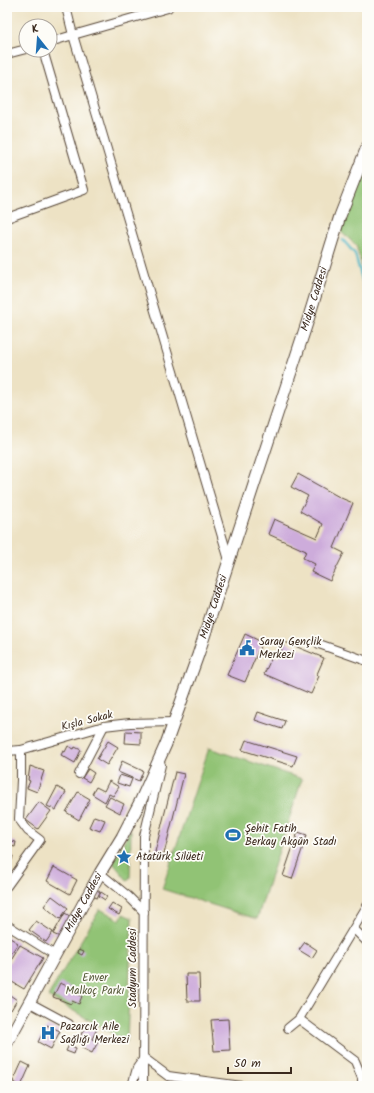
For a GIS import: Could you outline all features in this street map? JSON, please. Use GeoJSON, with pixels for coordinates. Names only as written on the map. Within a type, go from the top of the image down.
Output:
{"type":"FeatureCollection","features":[{"type":"Feature","properties":{"kind":"main road","name":"Midye Caddesi"},"geometry":{"type":"LineString","coordinates":[[7,1043],[100,873],[122,837],[166,744],[198,655],[307,322],[340,216],[367,147]]}},
{"type":"Feature","properties":{"kind":"street"},"geometry":{"type":"LineString","coordinates":[[66,7],[73,35],[229,560]]}},
{"type":"Feature","properties":{"kind":"street"},"geometry":{"type":"LineString","coordinates":[[58,40],[168,8]]}},
{"type":"Feature","properties":{"kind":"street"},"geometry":{"type":"LineString","coordinates":[[7,54],[18,51]]}},
{"type":"Feature","properties":{"kind":"street"},"geometry":{"type":"LineString","coordinates":[[7,218],[84,190],[45,58]]}},
{"type":"Feature","properties":{"kind":"street"},"geometry":{"type":"LineString","coordinates":[[319,644],[367,662]]}},
{"type":"Feature","properties":{"kind":"street","name":"Kışla Sokak"},"geometry":{"type":"LineString","coordinates":[[7,751],[21,750],[104,726],[130,723],[174,722]]}},
{"type":"Feature","properties":{"kind":"street"},"geometry":{"type":"LineString","coordinates":[[79,774],[104,726]]}},
{"type":"Feature","properties":{"kind":"street","name":"Stadyum Caddesi"},"geometry":{"type":"LineString","coordinates":[[143,1086],[144,836],[166,744]]}},
{"type":"Feature","properties":{"kind":"street"},"geometry":{"type":"LineString","coordinates":[[7,886],[40,840],[28,831],[19,819],[21,750]]}},
{"type":"Feature","properties":{"kind":"street"},"geometry":{"type":"LineString","coordinates":[[100,873],[128,896],[144,912]]}},
{"type":"Feature","properties":{"kind":"street"},"geometry":{"type":"LineString","coordinates":[[288,1028],[299,1019],[367,906]]}},
{"type":"Feature","properties":{"kind":"street"},"geometry":{"type":"LineString","coordinates":[[7,925],[55,956]]}},
{"type":"Feature","properties":{"kind":"street"},"geometry":{"type":"LineString","coordinates":[[354,928],[367,942]]}},
{"type":"Feature","properties":{"kind":"street"},"geometry":{"type":"LineString","coordinates":[[30,1003],[69,1024]]}},
{"type":"Feature","properties":{"kind":"street"},"geometry":{"type":"LineString","coordinates":[[299,1019],[355,1061],[362,1078],[362,1086]]}},
{"type":"Feature","properties":{"kind":"street"},"geometry":{"type":"LineString","coordinates":[[144,1058],[168,1076],[242,1086]]}},
{"type":"Feature","properties":{"kind":"street","name":"Stadyum Caddesi"},"geometry":{"type":"LineString","coordinates":[[132,1086],[137,1068],[144,1058]]}},
{"type":"Feature","properties":{"kind":"green space"},"geometry":{"type":"Polygon","coordinates":[[[367,156],[367,276],[364,273],[356,245],[339,230],[367,156]]]}},
{"type":"Feature","properties":{"kind":"green space","name":"Şehit Fatih Berkay Akgün Stadı"},"geometry":{"type":"Polygon","coordinates":[[[209,748],[302,779],[257,919],[162,889],[209,748]]]}},
{"type":"Feature","properties":{"kind":"green space"},"geometry":{"type":"Polygon","coordinates":[[[130,830],[130,878],[127,880],[113,863],[130,830]]]}},
{"type":"Feature","properties":{"kind":"green space","name":"Enver Malkoç Parkı"},"geometry":{"type":"Polygon","coordinates":[[[100,909],[120,920],[123,914],[132,918],[127,1042],[48,996],[100,909]]]}},
{"type":"Feature","properties":{"kind":"building"},"geometry":{"type":"Polygon","coordinates":[[[298,474],[353,503],[334,548],[344,553],[330,581],[311,572],[315,564],[303,558],[306,551],[268,534],[274,519],[317,538],[323,524],[300,511],[308,496],[291,487],[298,474]]]}},
{"type":"Feature","properties":{"kind":"building"},"geometry":{"type":"Polygon","coordinates":[[[245,634],[262,642],[245,682],[227,675],[245,634]]]}},
{"type":"Feature","properties":{"kind":"building"},"geometry":{"type":"Polygon","coordinates":[[[285,642],[324,658],[317,674],[319,676],[311,694],[264,674],[273,655],[278,658],[285,642]]]}},
{"type":"Feature","properties":{"kind":"building"},"geometry":{"type":"Polygon","coordinates":[[[258,712],[285,721],[282,729],[255,720],[258,712]]]}},
{"type":"Feature","properties":{"kind":"building"},"geometry":{"type":"Polygon","coordinates":[[[126,731],[141,732],[141,744],[125,743],[126,731]]]}},
{"type":"Feature","properties":{"kind":"building"},"geometry":{"type":"Polygon","coordinates":[[[246,740],[297,756],[293,766],[242,750],[246,740]]]}},
{"type":"Feature","properties":{"kind":"building"},"geometry":{"type":"Polygon","coordinates":[[[108,741],[118,747],[107,765],[97,759],[108,741]]]}},
{"type":"Feature","properties":{"kind":"building"},"geometry":{"type":"Polygon","coordinates":[[[68,746],[81,750],[75,763],[61,755],[63,751],[65,752],[68,746]]]}},
{"type":"Feature","properties":{"kind":"building"},"geometry":{"type":"Polygon","coordinates":[[[122,761],[143,771],[139,781],[118,772],[122,761]]]}},
{"type":"Feature","properties":{"kind":"building"},"geometry":{"type":"Polygon","coordinates":[[[30,766],[44,771],[37,792],[27,788],[30,781],[28,780],[30,766]]]}},
{"type":"Feature","properties":{"kind":"building"},"geometry":{"type":"Polygon","coordinates":[[[88,769],[94,773],[89,782],[82,778],[88,769]]]}},
{"type":"Feature","properties":{"kind":"building"},"geometry":{"type":"Polygon","coordinates":[[[175,772],[184,774],[164,854],[155,852],[175,772]]]}},
{"type":"Feature","properties":{"kind":"building"},"geometry":{"type":"Polygon","coordinates":[[[120,775],[132,779],[129,787],[117,783],[120,775]]]}},
{"type":"Feature","properties":{"kind":"building"},"geometry":{"type":"Polygon","coordinates":[[[109,781],[119,787],[113,796],[109,794],[105,802],[92,794],[96,787],[104,791],[109,781]]]}},
{"type":"Feature","properties":{"kind":"building"},"geometry":{"type":"Polygon","coordinates":[[[57,787],[66,792],[56,810],[47,806],[57,787]]]}},
{"type":"Feature","properties":{"kind":"building"},"geometry":{"type":"Polygon","coordinates":[[[78,792],[90,799],[79,820],[66,812],[78,792]]]}},
{"type":"Feature","properties":{"kind":"building"},"geometry":{"type":"Polygon","coordinates":[[[110,797],[124,804],[120,813],[105,805],[110,797]]]}},
{"type":"Feature","properties":{"kind":"building"},"geometry":{"type":"Polygon","coordinates":[[[39,802],[51,811],[38,829],[26,820],[39,802]]]}},
{"type":"Feature","properties":{"kind":"building"},"geometry":{"type":"Polygon","coordinates":[[[94,816],[105,820],[100,831],[89,827],[94,816]]]}},
{"type":"Feature","properties":{"kind":"building"},"geometry":{"type":"Polygon","coordinates":[[[298,832],[307,835],[292,879],[283,876],[298,832]]]}},
{"type":"Feature","properties":{"kind":"building"},"geometry":{"type":"Polygon","coordinates":[[[7,840],[16,842],[15,847],[7,845],[7,840]]]}},
{"type":"Feature","properties":{"kind":"building"},"geometry":{"type":"Polygon","coordinates":[[[7,855],[13,856],[12,860],[7,859],[7,855]]]}},
{"type":"Feature","properties":{"kind":"building"},"geometry":{"type":"Polygon","coordinates":[[[54,867],[77,880],[70,894],[47,881],[54,867]]]}},
{"type":"Feature","properties":{"kind":"building"},"geometry":{"type":"Polygon","coordinates":[[[97,890],[100,892],[97,898],[93,896],[97,890]]]}},
{"type":"Feature","properties":{"kind":"building"},"geometry":{"type":"Polygon","coordinates":[[[101,892],[107,896],[105,900],[99,896],[101,892]]]}},
{"type":"Feature","properties":{"kind":"building"},"geometry":{"type":"Polygon","coordinates":[[[52,896],[68,908],[60,919],[44,906],[52,896]]]}},
{"type":"Feature","properties":{"kind":"building"},"geometry":{"type":"Polygon","coordinates":[[[112,903],[122,909],[119,915],[108,909],[112,903]]]}},
{"type":"Feature","properties":{"kind":"building"},"geometry":{"type":"Polygon","coordinates":[[[65,913],[71,917],[60,937],[53,934],[65,913]]]}},
{"type":"Feature","properties":{"kind":"building"},"geometry":{"type":"Polygon","coordinates":[[[36,921],[53,932],[46,942],[29,930],[36,921]]]}},
{"type":"Feature","properties":{"kind":"building"},"geometry":{"type":"Polygon","coordinates":[[[7,936],[18,943],[7,960],[7,936]]]}},
{"type":"Feature","properties":{"kind":"building"},"geometry":{"type":"Polygon","coordinates":[[[305,942],[317,950],[312,958],[299,950],[305,942]]]}},
{"type":"Feature","properties":{"kind":"building"},"geometry":{"type":"Polygon","coordinates":[[[20,945],[43,958],[24,989],[7,979],[7,966],[20,945]]]}},
{"type":"Feature","properties":{"kind":"building"},"geometry":{"type":"Polygon","coordinates":[[[79,949],[84,951],[82,955],[78,953],[79,949]]]}},
{"type":"Feature","properties":{"kind":"building"},"geometry":{"type":"Polygon","coordinates":[[[186,974],[199,974],[200,1001],[187,1001],[186,974]]]}},
{"type":"Feature","properties":{"kind":"building"},"geometry":{"type":"Polygon","coordinates":[[[60,983],[77,990],[75,993],[82,996],[79,1004],[72,1001],[71,1004],[53,997],[60,983]]]}},
{"type":"Feature","properties":{"kind":"building"},"geometry":{"type":"Polygon","coordinates":[[[7,993],[17,1000],[11,1010],[7,1007],[7,993]]]}},
{"type":"Feature","properties":{"kind":"building"},"geometry":{"type":"Polygon","coordinates":[[[228,1019],[230,1050],[214,1051],[211,1020],[228,1019]]]}},
{"type":"Feature","properties":{"kind":"building"},"geometry":{"type":"Polygon","coordinates":[[[86,1024],[97,1029],[92,1039],[98,1042],[92,1053],[82,1048],[86,1040],[80,1037],[86,1024]]]}},
{"type":"Feature","properties":{"kind":"building"},"geometry":{"type":"Polygon","coordinates":[[[47,1025],[60,1031],[51,1049],[38,1042],[47,1025]]]}},
{"type":"Feature","properties":{"kind":"building"},"geometry":{"type":"Polygon","coordinates":[[[69,1045],[76,1048],[74,1054],[66,1051],[69,1045]]]}},
{"type":"Feature","properties":{"kind":"building"},"geometry":{"type":"Polygon","coordinates":[[[22,1062],[30,1066],[21,1086],[13,1082],[22,1062]]]}},
{"type":"Feature","properties":{"kind":"waterway"},"geometry":{"type":"LineString","coordinates":[[343,240],[355,254],[363,283],[367,284]]}},
{"type":"Feature","properties":{"kind":"place","name":"Saray Gençlik Merkezi"},"geometry":{"type":"Point","coordinates":[247,648]}},
{"type":"Feature","properties":{"kind":"place","name":"Şehit Fatih Berkay Akgün Stadı"},"geometry":{"type":"Point","coordinates":[233,835]}},
{"type":"Feature","properties":{"kind":"place","name":"Atatürk Silüeti"},"geometry":{"type":"Point","coordinates":[124,857]}},
{"type":"Feature","properties":{"kind":"place","name":"Pazarcık Aile Sağlığı Merkezi"},"geometry":{"type":"Point","coordinates":[48,1033]}}]}
